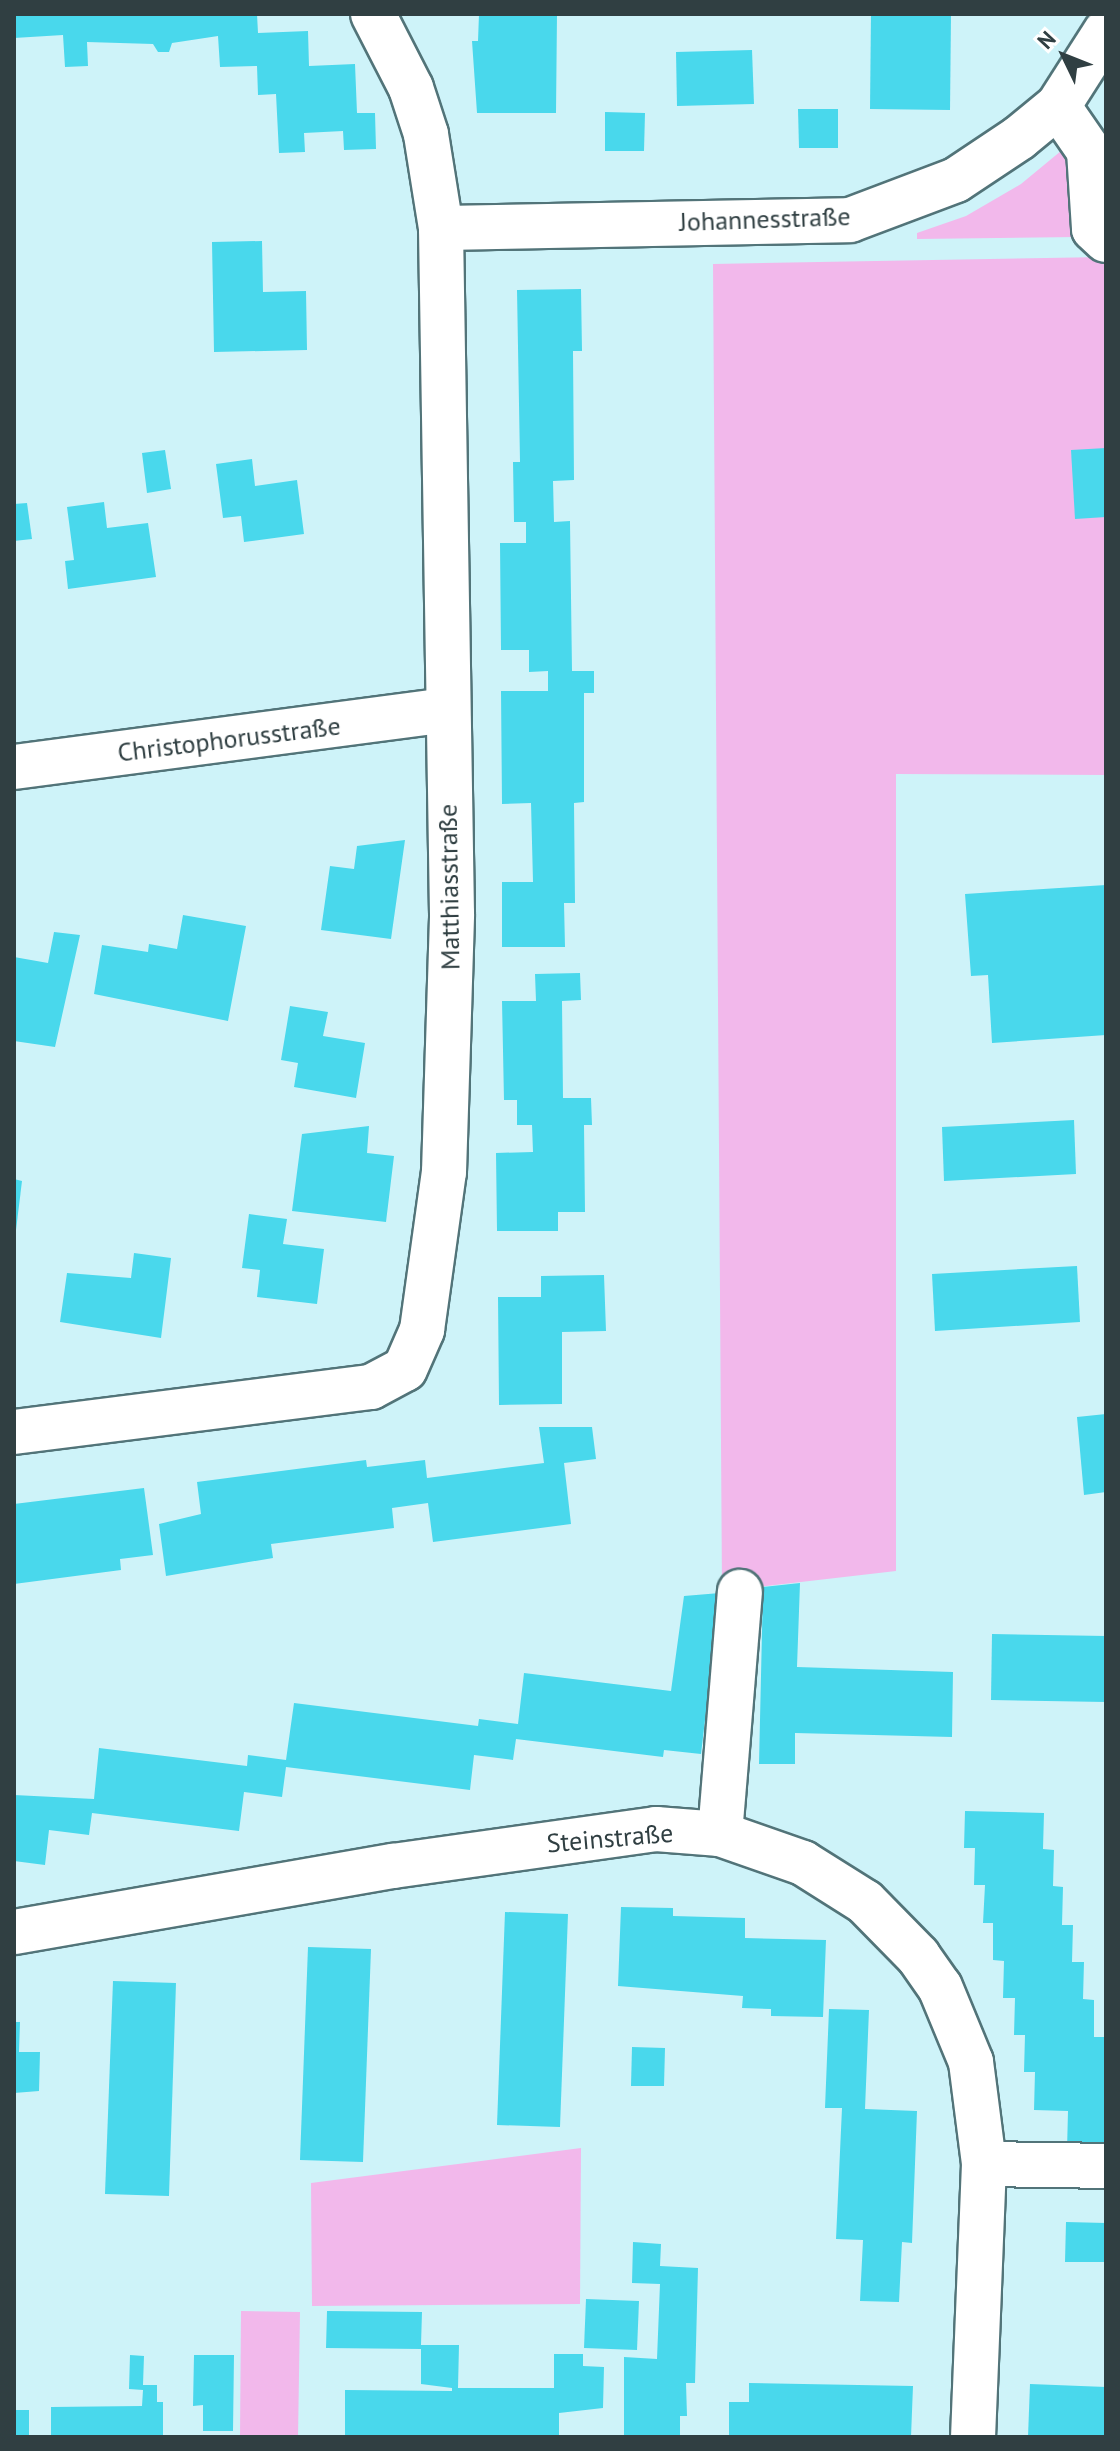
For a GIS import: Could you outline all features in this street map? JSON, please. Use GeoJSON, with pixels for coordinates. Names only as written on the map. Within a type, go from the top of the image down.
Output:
{"type":"FeatureCollection","features":[{"type":"Feature","properties":{"kind":"street","name":"Matthiasstraße"},"geometry":{"type":"LineString","coordinates":[[14,1432],[357,1391],[395,1377],[412,1358],[429,1298],[444,1172],[452,914],[445,710],[441,228],[426,134],[411,88],[373,14]]}},
{"type":"Feature","properties":{"kind":"street","name":"Johannesstraße"},"geometry":{"type":"LineString","coordinates":[[441,228],[850,220],[956,180],[1058,106],[1106,31]]}},
{"type":"Feature","properties":{"kind":"street"},"geometry":{"type":"LineString","coordinates":[[1058,106],[1089,151],[1100,235]]}},
{"type":"Feature","properties":{"kind":"street","name":"Christophorusstraße"},"geometry":{"type":"LineString","coordinates":[[14,767],[445,710]]}},
{"type":"Feature","properties":{"kind":"street"},"geometry":{"type":"LineString","coordinates":[[720,1834],[740,1592]]}},
{"type":"Feature","properties":{"kind":"street","name":"Steinstraße"},"geometry":{"type":"LineString","coordinates":[[14,1932],[588,1836],[656,1829],[720,1834],[773,1849],[833,1880],[893,1926],[918,1956],[940,1987],[971,2062],[984,2164],[973,2437]]}},
{"type":"Feature","properties":{"kind":"street"},"geometry":{"type":"LineString","coordinates":[[984,2164],[1106,2166]]}},
{"type":"Feature","properties":{"kind":"shaded area"},"geometry":{"type":"Polygon","coordinates":[[[1067,146],[1077,237],[917,239],[917,233],[966,216],[1021,184],[1067,146]]]}},
{"type":"Feature","properties":{"kind":"shaded area"},"geometry":{"type":"Polygon","coordinates":[[[1104,257],[1106,775],[896,774],[896,1571],[722,1591],[713,264],[1104,257]]]}},
{"type":"Feature","properties":{"kind":"shaded area"},"geometry":{"type":"Polygon","coordinates":[[[581,2148],[580,2304],[312,2306],[311,2183],[581,2148]]]}},
{"type":"Feature","properties":{"kind":"shaded area"},"geometry":{"type":"Polygon","coordinates":[[[241,2311],[300,2312],[298,2437],[240,2437],[241,2311]]]}},
{"type":"Feature","properties":{"kind":"building"},"geometry":{"type":"Polygon","coordinates":[[[14,14],[257,14],[258,33],[308,31],[309,66],[355,64],[357,113],[375,113],[376,149],[344,150],[343,131],[304,133],[305,152],[279,153],[276,94],[258,95],[257,66],[220,67],[218,36],[172,43],[169,52],[158,52],[153,44],[87,42],[88,66],[65,67],[63,35],[14,38],[14,14]]]}},
{"type":"Feature","properties":{"kind":"building"},"geometry":{"type":"Polygon","coordinates":[[[479,14],[557,14],[556,113],[477,113],[472,41],[478,41],[479,14]]]}},
{"type":"Feature","properties":{"kind":"building"},"geometry":{"type":"Polygon","coordinates":[[[871,14],[951,14],[950,110],[870,109],[871,14]]]}},
{"type":"Feature","properties":{"kind":"building"},"geometry":{"type":"Polygon","coordinates":[[[752,50],[754,104],[677,106],[676,52],[752,50]]]}},
{"type":"Feature","properties":{"kind":"building"},"geometry":{"type":"Polygon","coordinates":[[[798,109],[838,109],[838,148],[799,148],[798,109]]]}},
{"type":"Feature","properties":{"kind":"building"},"geometry":{"type":"Polygon","coordinates":[[[605,112],[645,113],[644,151],[605,151],[605,112]]]}},
{"type":"Feature","properties":{"kind":"building"},"geometry":{"type":"Polygon","coordinates":[[[262,241],[263,292],[306,291],[307,350],[214,352],[212,242],[262,241]]]}},
{"type":"Feature","properties":{"kind":"building"},"geometry":{"type":"Polygon","coordinates":[[[581,289],[582,351],[573,351],[574,480],[553,481],[554,522],[570,521],[572,671],[594,671],[594,693],[584,693],[584,802],[574,803],[575,903],[564,903],[565,947],[502,947],[502,882],[533,882],[531,803],[502,804],[501,691],[548,691],[548,671],[529,672],[529,650],[501,650],[500,543],[526,543],[526,522],[514,522],[513,462],[520,462],[517,290],[581,289]]]}},
{"type":"Feature","properties":{"kind":"building"},"geometry":{"type":"Polygon","coordinates":[[[1106,448],[1106,517],[1075,519],[1071,450],[1106,448]]]}},
{"type":"Feature","properties":{"kind":"building"},"geometry":{"type":"Polygon","coordinates":[[[165,450],[171,489],[147,493],[142,453],[165,450]]]}},
{"type":"Feature","properties":{"kind":"building"},"geometry":{"type":"Polygon","coordinates":[[[252,459],[255,486],[297,480],[304,534],[244,542],[241,516],[223,518],[216,464],[252,459]]]}},
{"type":"Feature","properties":{"kind":"building"},"geometry":{"type":"Polygon","coordinates":[[[104,502],[107,528],[148,523],[156,577],[68,589],[65,561],[74,560],[67,507],[104,502]]]}},
{"type":"Feature","properties":{"kind":"building"},"geometry":{"type":"Polygon","coordinates":[[[27,503],[32,539],[14,541],[14,504],[27,503]]]}},
{"type":"Feature","properties":{"kind":"building"},"geometry":{"type":"Polygon","coordinates":[[[405,840],[391,939],[321,930],[330,866],[354,869],[357,846],[405,840]]]}},
{"type":"Feature","properties":{"kind":"building"},"geometry":{"type":"Polygon","coordinates":[[[1106,885],[1106,1035],[992,1043],[988,975],[971,976],[965,894],[1106,885]]]}},
{"type":"Feature","properties":{"kind":"building"},"geometry":{"type":"Polygon","coordinates":[[[183,915],[246,926],[228,1021],[94,994],[102,945],[148,952],[149,944],[177,949],[183,915]]]}},
{"type":"Feature","properties":{"kind":"building"},"geometry":{"type":"Polygon","coordinates":[[[54,932],[80,935],[55,1047],[14,1041],[14,957],[48,963],[54,932]]]}},
{"type":"Feature","properties":{"kind":"building"},"geometry":{"type":"Polygon","coordinates":[[[580,973],[581,1000],[562,1001],[563,1098],[591,1098],[592,1125],[584,1125],[585,1212],[558,1212],[558,1231],[497,1231],[496,1153],[533,1152],[532,1125],[517,1125],[517,1100],[504,1100],[502,1001],[536,1001],[535,974],[580,973]]]}},
{"type":"Feature","properties":{"kind":"building"},"geometry":{"type":"Polygon","coordinates":[[[290,1006],[328,1012],[323,1036],[365,1043],[356,1098],[294,1087],[298,1063],[281,1060],[290,1006]]]}},
{"type":"Feature","properties":{"kind":"building"},"geometry":{"type":"Polygon","coordinates":[[[1074,1120],[1076,1174],[944,1181],[942,1127],[1074,1120]]]}},
{"type":"Feature","properties":{"kind":"building"},"geometry":{"type":"Polygon","coordinates":[[[369,1126],[367,1153],[394,1156],[386,1222],[292,1211],[302,1134],[369,1126]]]}},
{"type":"Feature","properties":{"kind":"building"},"geometry":{"type":"Polygon","coordinates":[[[14,1179],[22,1181],[16,1230],[14,1230],[14,1179]]]}},
{"type":"Feature","properties":{"kind":"building"},"geometry":{"type":"Polygon","coordinates":[[[249,1214],[287,1219],[283,1244],[324,1249],[317,1304],[257,1297],[260,1270],[242,1268],[249,1214]]]}},
{"type":"Feature","properties":{"kind":"building"},"geometry":{"type":"Polygon","coordinates":[[[134,1253],[171,1258],[161,1338],[60,1322],[67,1273],[131,1278],[134,1253]]]}},
{"type":"Feature","properties":{"kind":"building"},"geometry":{"type":"Polygon","coordinates":[[[1077,1266],[1080,1322],[935,1331],[932,1274],[1077,1266]]]}},
{"type":"Feature","properties":{"kind":"building"},"geometry":{"type":"Polygon","coordinates":[[[604,1275],[606,1331],[562,1332],[562,1404],[499,1405],[498,1297],[541,1297],[541,1276],[604,1275]]]}},
{"type":"Feature","properties":{"kind":"building"},"geometry":{"type":"Polygon","coordinates":[[[1106,1414],[1106,1492],[1084,1495],[1077,1417],[1106,1414]]]}},
{"type":"Feature","properties":{"kind":"building"},"geometry":{"type":"Polygon","coordinates":[[[539,1427],[592,1427],[596,1459],[564,1463],[571,1524],[433,1542],[428,1503],[392,1508],[394,1528],[271,1544],[273,1558],[166,1576],[159,1524],[201,1514],[197,1482],[366,1460],[367,1467],[425,1460],[427,1478],[544,1463],[539,1427]]]}},
{"type":"Feature","properties":{"kind":"building"},"geometry":{"type":"Polygon","coordinates":[[[144,1488],[153,1555],[120,1559],[121,1570],[14,1584],[14,1504],[144,1488]]]}},
{"type":"Feature","properties":{"kind":"building"},"geometry":{"type":"Polygon","coordinates":[[[800,1583],[797,1667],[953,1672],[952,1737],[795,1733],[795,1764],[759,1764],[763,1587],[800,1583]]]}},
{"type":"Feature","properties":{"kind":"building"},"geometry":{"type":"Polygon","coordinates":[[[720,1593],[701,1754],[664,1750],[663,1757],[516,1739],[513,1760],[474,1755],[470,1790],[286,1767],[282,1797],[244,1792],[239,1831],[92,1813],[89,1835],[49,1830],[45,1865],[14,1861],[14,1795],[94,1799],[99,1748],[247,1766],[248,1755],[286,1760],[294,1703],[478,1726],[479,1719],[518,1724],[524,1673],[671,1691],[684,1596],[720,1593]]]}},
{"type":"Feature","properties":{"kind":"building"},"geometry":{"type":"Polygon","coordinates":[[[992,1634],[1106,1636],[1106,1702],[991,1700],[992,1634]]]}},
{"type":"Feature","properties":{"kind":"building"},"geometry":{"type":"Polygon","coordinates":[[[965,1811],[1044,1813],[1043,1849],[1054,1850],[1053,1886],[1063,1887],[1062,1925],[1073,1925],[1072,1962],[1084,1962],[1083,1999],[1094,2000],[1094,2037],[1105,2037],[1106,2151],[1067,2150],[1068,2111],[1034,2110],[1035,2072],[1024,2072],[1025,2035],[1014,2035],[1015,1998],[1003,1998],[1004,1961],[993,1960],[993,1923],[983,1923],[985,1885],[974,1885],[975,1848],[964,1848],[965,1811]]]}},
{"type":"Feature","properties":{"kind":"building"},"geometry":{"type":"Polygon","coordinates":[[[621,1907],[673,1908],[673,1916],[745,1918],[745,1938],[826,1940],[823,2017],[771,2016],[771,2009],[742,2008],[743,1996],[618,1986],[621,1907]]]}},
{"type":"Feature","properties":{"kind":"building"},"geometry":{"type":"Polygon","coordinates":[[[505,1912],[568,1914],[560,2127],[497,2125],[505,1912]]]}},
{"type":"Feature","properties":{"kind":"building"},"geometry":{"type":"Polygon","coordinates":[[[308,1947],[371,1949],[363,2162],[300,2160],[308,1947]]]}},
{"type":"Feature","properties":{"kind":"building"},"geometry":{"type":"Polygon","coordinates":[[[113,1981],[176,1983],[169,2196],[105,2194],[113,1981]]]}},
{"type":"Feature","properties":{"kind":"building"},"geometry":{"type":"Polygon","coordinates":[[[829,2009],[869,2010],[865,2109],[917,2111],[912,2243],[902,2242],[899,2302],[860,2301],[863,2240],[836,2239],[842,2108],[825,2108],[829,2009]]]}},
{"type":"Feature","properties":{"kind":"building"},"geometry":{"type":"Polygon","coordinates":[[[14,2022],[20,2022],[19,2052],[40,2052],[39,2091],[14,2093],[14,2022]]]}},
{"type":"Feature","properties":{"kind":"building"},"geometry":{"type":"Polygon","coordinates":[[[632,2047],[665,2048],[664,2086],[631,2086],[632,2047]]]}},
{"type":"Feature","properties":{"kind":"building"},"geometry":{"type":"Polygon","coordinates":[[[1066,2222],[1106,2223],[1106,2262],[1065,2262],[1066,2222]]]}},
{"type":"Feature","properties":{"kind":"building"},"geometry":{"type":"Polygon","coordinates":[[[633,2242],[661,2244],[660,2266],[698,2268],[695,2383],[686,2383],[687,2416],[680,2416],[680,2437],[624,2437],[624,2357],[657,2359],[660,2284],[632,2283],[633,2242]]]}},
{"type":"Feature","properties":{"kind":"building"},"geometry":{"type":"Polygon","coordinates":[[[586,2299],[639,2301],[637,2350],[584,2348],[586,2299]]]}},
{"type":"Feature","properties":{"kind":"building"},"geometry":{"type":"Polygon","coordinates":[[[327,2311],[422,2312],[421,2345],[459,2345],[458,2388],[554,2388],[554,2354],[583,2354],[583,2366],[604,2367],[603,2408],[559,2413],[559,2437],[345,2437],[345,2390],[452,2391],[452,2388],[421,2384],[421,2349],[326,2348],[327,2311]]]}},
{"type":"Feature","properties":{"kind":"building"},"geometry":{"type":"Polygon","coordinates":[[[130,2355],[144,2356],[143,2385],[157,2385],[157,2402],[163,2402],[163,2437],[51,2437],[51,2407],[142,2406],[143,2390],[129,2389],[130,2355]]]}},
{"type":"Feature","properties":{"kind":"building"},"geometry":{"type":"Polygon","coordinates":[[[194,2355],[234,2355],[233,2431],[203,2431],[203,2405],[193,2406],[194,2355]]]}},
{"type":"Feature","properties":{"kind":"building"},"geometry":{"type":"Polygon","coordinates":[[[749,2383],[913,2386],[911,2437],[729,2437],[729,2402],[749,2402],[749,2383]]]}},
{"type":"Feature","properties":{"kind":"building"},"geometry":{"type":"Polygon","coordinates":[[[1030,2384],[1106,2387],[1106,2437],[1028,2437],[1030,2384]]]}},
{"type":"Feature","properties":{"kind":"building"},"geometry":{"type":"Polygon","coordinates":[[[14,2410],[29,2410],[29,2437],[14,2437],[14,2410]]]}}]}
